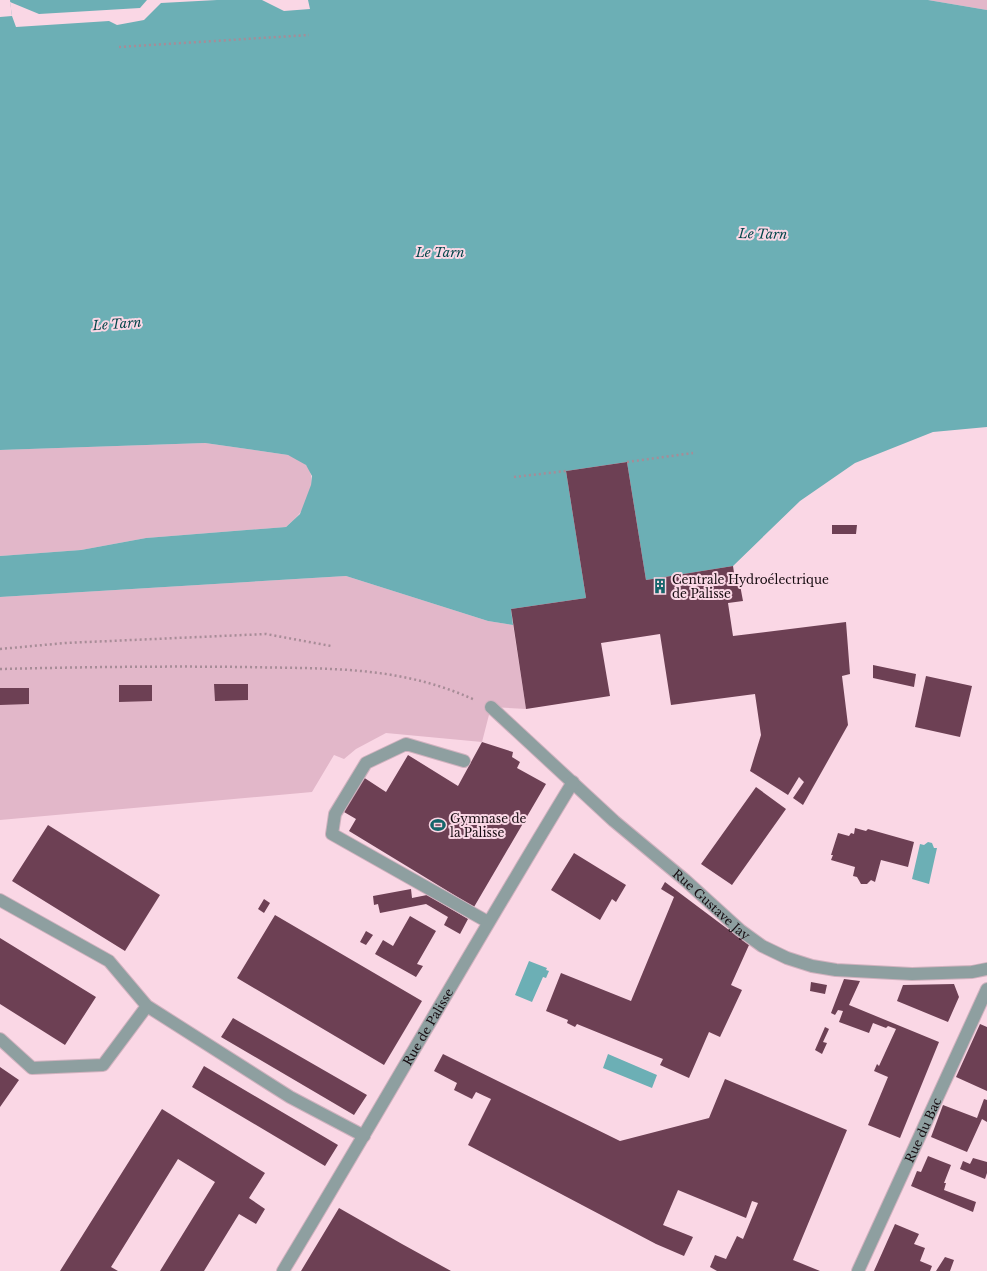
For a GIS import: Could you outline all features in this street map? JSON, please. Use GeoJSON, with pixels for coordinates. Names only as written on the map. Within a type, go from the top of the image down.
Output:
{"type":"FeatureCollection","features":[{"type":"Feature","properties":{"kind":"street","name":"Rue Gustave Jay"},"geometry":{"type":"LineString","coordinates":[[491,707],[614,821],[685,880],[740,930],[762,946],[787,958],[812,966],[836,970],[912,974],[972,972],[987,969]]}},
{"type":"Feature","properties":{"kind":"street"},"geometry":{"type":"LineString","coordinates":[[464,761],[406,744],[366,763],[335,814],[332,834],[488,922]]}},
{"type":"Feature","properties":{"kind":"street","name":"Rue de Palisse"},"geometry":{"type":"LineString","coordinates":[[283,1271],[364,1136],[488,922],[573,782]]}},
{"type":"Feature","properties":{"kind":"street"},"geometry":{"type":"LineString","coordinates":[[0,900],[108,961],[147,1006],[290,1097],[364,1136]]}},
{"type":"Feature","properties":{"kind":"street","name":"Rue du Bac"},"geometry":{"type":"LineString","coordinates":[[858,1271],[987,990]]}},
{"type":"Feature","properties":{"kind":"street"},"geometry":{"type":"LineString","coordinates":[[0,1039],[32,1068],[103,1065],[147,1006]]}},
{"type":"Feature","properties":{"kind":"path"},"geometry":{"type":"LineString","coordinates":[[119,47],[309,34]]}},
{"type":"Feature","properties":{"kind":"path"},"geometry":{"type":"LineString","coordinates":[[627,462],[693,453]]}},
{"type":"Feature","properties":{"kind":"path"},"geometry":{"type":"LineString","coordinates":[[514,477],[566,471]]}},
{"type":"Feature","properties":{"kind":"path"},"geometry":{"type":"LineString","coordinates":[[0,649],[65,643],[266,634],[331,646]]}},
{"type":"Feature","properties":{"kind":"path"},"geometry":{"type":"LineString","coordinates":[[0,669],[133,665],[370,671],[410,677],[436,685],[491,707]]}},
{"type":"Feature","properties":{"kind":"shaded area"},"geometry":{"type":"Polygon","coordinates":[[[928,0],[987,0],[987,10],[928,0]]]}},
{"type":"Feature","properties":{"kind":"shaded area"},"geometry":{"type":"Polygon","coordinates":[[[205,443],[288,455],[305,464],[309,469],[312,482],[309,495],[300,513],[286,527],[146,538],[81,550],[0,556],[0,450],[205,443]]]}},
{"type":"Feature","properties":{"kind":"shaded area"},"geometry":{"type":"Polygon","coordinates":[[[346,576],[488,621],[513,625],[526,709],[491,707],[482,742],[386,733],[356,749],[344,759],[334,755],[312,792],[0,820],[0,597],[346,576]]]}},
{"type":"Feature","properties":{"kind":"water","name":"Le Tarn"},"geometry":{"type":"Polygon","coordinates":[[[10,0],[928,0],[987,10],[987,427],[933,432],[855,463],[800,501],[733,566],[646,580],[627,462],[566,471],[586,598],[511,609],[513,625],[488,621],[346,576],[0,597],[0,556],[81,550],[146,538],[286,527],[300,514],[311,485],[312,476],[306,465],[288,455],[205,443],[0,450],[0,17],[12,16],[10,0]]]}},
{"type":"Feature","properties":{"kind":"water"},"geometry":{"type":"Polygon","coordinates":[[[928,842],[932,843],[934,848],[937,848],[929,884],[912,879],[920,844],[924,845],[928,842]]]}},
{"type":"Feature","properties":{"kind":"water"},"geometry":{"type":"Polygon","coordinates":[[[529,961],[547,968],[546,970],[549,971],[546,978],[543,977],[532,1002],[515,995],[529,961]]]}},
{"type":"Feature","properties":{"kind":"water"},"geometry":{"type":"Polygon","coordinates":[[[608,1054],[657,1075],[652,1088],[603,1068],[608,1054]]]}},
{"type":"Feature","properties":{"kind":"pier"},"geometry":{"type":"Polygon","coordinates":[[[147,0],[217,0],[161,3],[144,20],[117,25],[109,21],[16,27],[12,16],[10,2],[39,14],[140,8],[147,0]]]}},
{"type":"Feature","properties":{"kind":"pier"},"geometry":{"type":"Polygon","coordinates":[[[262,0],[308,0],[310,9],[284,11],[262,0]]]}},
{"type":"Feature","properties":{"kind":"building","name":"Centrale Hydroélectrique de Palisse"},"geometry":{"type":"Polygon","coordinates":[[[627,462],[646,580],[733,566],[736,586],[740,585],[743,601],[728,603],[733,636],[846,622],[850,674],[842,676],[848,725],[803,805],[793,798],[804,782],[799,777],[788,795],[750,771],[761,735],[755,694],[671,705],[660,634],[601,643],[610,696],[526,709],[511,609],[586,598],[566,471],[627,462]]]}},
{"type":"Feature","properties":{"kind":"building"},"geometry":{"type":"Polygon","coordinates":[[[832,525],[857,525],[856,534],[832,534],[832,525]]]}},
{"type":"Feature","properties":{"kind":"building"},"geometry":{"type":"Polygon","coordinates":[[[873,665],[916,674],[914,687],[873,678],[873,665]]]}},
{"type":"Feature","properties":{"kind":"building"},"geometry":{"type":"Polygon","coordinates":[[[926,676],[972,686],[960,737],[915,727],[926,676]]]}},
{"type":"Feature","properties":{"kind":"building"},"geometry":{"type":"Polygon","coordinates":[[[214,684],[248,684],[248,700],[215,701],[214,684]]]}},
{"type":"Feature","properties":{"kind":"building"},"geometry":{"type":"Polygon","coordinates":[[[119,685],[152,685],[152,701],[119,702],[119,685]]]}},
{"type":"Feature","properties":{"kind":"building"},"geometry":{"type":"Polygon","coordinates":[[[0,688],[29,688],[29,704],[0,705],[0,688]]]}},
{"type":"Feature","properties":{"kind":"building","name":"Gymnase de la Palisse"},"geometry":{"type":"Polygon","coordinates":[[[482,742],[513,752],[512,757],[520,762],[517,768],[546,784],[474,907],[349,831],[356,819],[344,812],[363,777],[386,792],[408,755],[458,786],[482,742]]]}},
{"type":"Feature","properties":{"kind":"building"},"geometry":{"type":"Polygon","coordinates":[[[756,787],[786,809],[732,885],[701,864],[756,787]]]}},
{"type":"Feature","properties":{"kind":"building"},"geometry":{"type":"Polygon","coordinates":[[[48,825],[160,895],[125,951],[12,881],[48,825]]]}},
{"type":"Feature","properties":{"kind":"building"},"geometry":{"type":"Polygon","coordinates":[[[855,828],[866,831],[868,829],[914,842],[908,867],[881,860],[875,882],[871,880],[867,884],[861,884],[857,877],[853,876],[855,867],[831,860],[833,855],[831,855],[838,833],[849,836],[851,833],[854,834],[855,828]]]}},
{"type":"Feature","properties":{"kind":"building"},"geometry":{"type":"Polygon","coordinates":[[[574,853],[626,885],[616,902],[612,899],[600,920],[551,890],[574,853]]]}},
{"type":"Feature","properties":{"kind":"building"},"geometry":{"type":"Polygon","coordinates":[[[665,882],[749,945],[731,985],[742,990],[720,1037],[709,1032],[689,1078],[660,1065],[663,1059],[577,1024],[575,1027],[567,1023],[568,1020],[546,1011],[561,973],[631,1001],[674,897],[661,889],[665,882]]]}},
{"type":"Feature","properties":{"kind":"building"},"geometry":{"type":"Polygon","coordinates":[[[411,889],[412,898],[427,895],[468,919],[460,934],[444,925],[448,917],[426,904],[380,913],[378,904],[374,905],[373,896],[411,889]]]}},
{"type":"Feature","properties":{"kind":"building"},"geometry":{"type":"Polygon","coordinates":[[[264,899],[270,903],[264,913],[258,909],[264,899]]]}},
{"type":"Feature","properties":{"kind":"building"},"geometry":{"type":"Polygon","coordinates":[[[275,915],[422,1001],[384,1065],[237,978],[275,915]]]}},
{"type":"Feature","properties":{"kind":"building"},"geometry":{"type":"Polygon","coordinates":[[[410,916],[436,931],[417,964],[423,966],[416,977],[375,954],[383,940],[393,946],[410,916]]]}},
{"type":"Feature","properties":{"kind":"building"},"geometry":{"type":"Polygon","coordinates":[[[366,931],[373,935],[366,945],[360,942],[366,931]]]}},
{"type":"Feature","properties":{"kind":"building"},"geometry":{"type":"Polygon","coordinates":[[[0,938],[96,997],[65,1045],[0,1004],[0,938]]]}},
{"type":"Feature","properties":{"kind":"building"},"geometry":{"type":"Polygon","coordinates":[[[844,979],[860,981],[849,1005],[939,1042],[900,1138],[868,1125],[888,1077],[874,1071],[877,1064],[879,1066],[896,1029],[888,1026],[886,1028],[873,1023],[869,1033],[839,1022],[843,1011],[838,1010],[835,1015],[831,1013],[844,979]]]}},
{"type":"Feature","properties":{"kind":"building"},"geometry":{"type":"Polygon","coordinates":[[[811,982],[827,985],[825,994],[810,991],[811,982]]]}},
{"type":"Feature","properties":{"kind":"building"},"geometry":{"type":"Polygon","coordinates":[[[954,984],[959,997],[948,1022],[897,1001],[903,985],[954,984]]]}},
{"type":"Feature","properties":{"kind":"building"},"geometry":{"type":"Polygon","coordinates":[[[233,1018],[367,1095],[354,1115],[221,1037],[233,1018]]]}},
{"type":"Feature","properties":{"kind":"building"},"geometry":{"type":"Polygon","coordinates":[[[980,1024],[987,1027],[987,1091],[956,1077],[980,1024]]]}},
{"type":"Feature","properties":{"kind":"building"},"geometry":{"type":"Polygon","coordinates":[[[825,1027],[829,1029],[823,1042],[827,1043],[822,1054],[815,1050],[825,1027]]]}},
{"type":"Feature","properties":{"kind":"building"},"geometry":{"type":"Polygon","coordinates":[[[443,1054],[620,1141],[709,1118],[725,1079],[847,1130],[793,1260],[820,1271],[717,1271],[710,1267],[715,1255],[726,1259],[737,1236],[743,1239],[758,1203],[752,1201],[746,1218],[678,1190],[663,1225],[693,1237],[684,1256],[656,1244],[468,1145],[491,1099],[476,1092],[472,1099],[454,1090],[457,1083],[434,1071],[443,1054]]]}},
{"type":"Feature","properties":{"kind":"building"},"geometry":{"type":"Polygon","coordinates":[[[204,1066],[338,1145],[325,1166],[192,1087],[204,1066]]]}},
{"type":"Feature","properties":{"kind":"building"},"geometry":{"type":"Polygon","coordinates":[[[0,1067],[19,1080],[0,1107],[0,1067]]]}},
{"type":"Feature","properties":{"kind":"building"},"geometry":{"type":"Polygon","coordinates":[[[984,1099],[987,1100],[987,1122],[982,1119],[967,1152],[931,1137],[943,1105],[977,1118],[984,1099]]]}},
{"type":"Feature","properties":{"kind":"building"},"geometry":{"type":"Polygon","coordinates":[[[162,1109],[265,1173],[249,1198],[265,1209],[256,1224],[239,1214],[204,1271],[160,1271],[215,1182],[178,1159],[111,1267],[118,1271],[60,1271],[162,1109]]]}},
{"type":"Feature","properties":{"kind":"building"},"geometry":{"type":"Polygon","coordinates":[[[928,1156],[951,1165],[944,1183],[946,1183],[944,1190],[976,1202],[973,1212],[911,1186],[917,1171],[921,1172],[928,1156]]]}},
{"type":"Feature","properties":{"kind":"building"},"geometry":{"type":"Polygon","coordinates":[[[973,1158],[987,1162],[987,1173],[985,1179],[960,1169],[963,1161],[970,1164],[973,1158]]]}},
{"type":"Feature","properties":{"kind":"building"},"geometry":{"type":"Polygon","coordinates":[[[339,1208],[402,1244],[451,1271],[301,1271],[339,1208]]]}},
{"type":"Feature","properties":{"kind":"building"},"geometry":{"type":"Polygon","coordinates":[[[895,1224],[919,1234],[914,1244],[925,1248],[920,1261],[932,1266],[930,1271],[874,1271],[895,1224]]]}},
{"type":"Feature","properties":{"kind":"building"},"geometry":{"type":"Polygon","coordinates":[[[945,1257],[954,1260],[950,1271],[936,1271],[945,1257]]]}},
{"type":"Feature","properties":{"kind":"place","name":"Centrale Hydroélectrique de Palisse"},"geometry":{"type":"Point","coordinates":[660,586]}},
{"type":"Feature","properties":{"kind":"place","name":"Gymnase de la Palisse"},"geometry":{"type":"Point","coordinates":[438,825]}}]}
